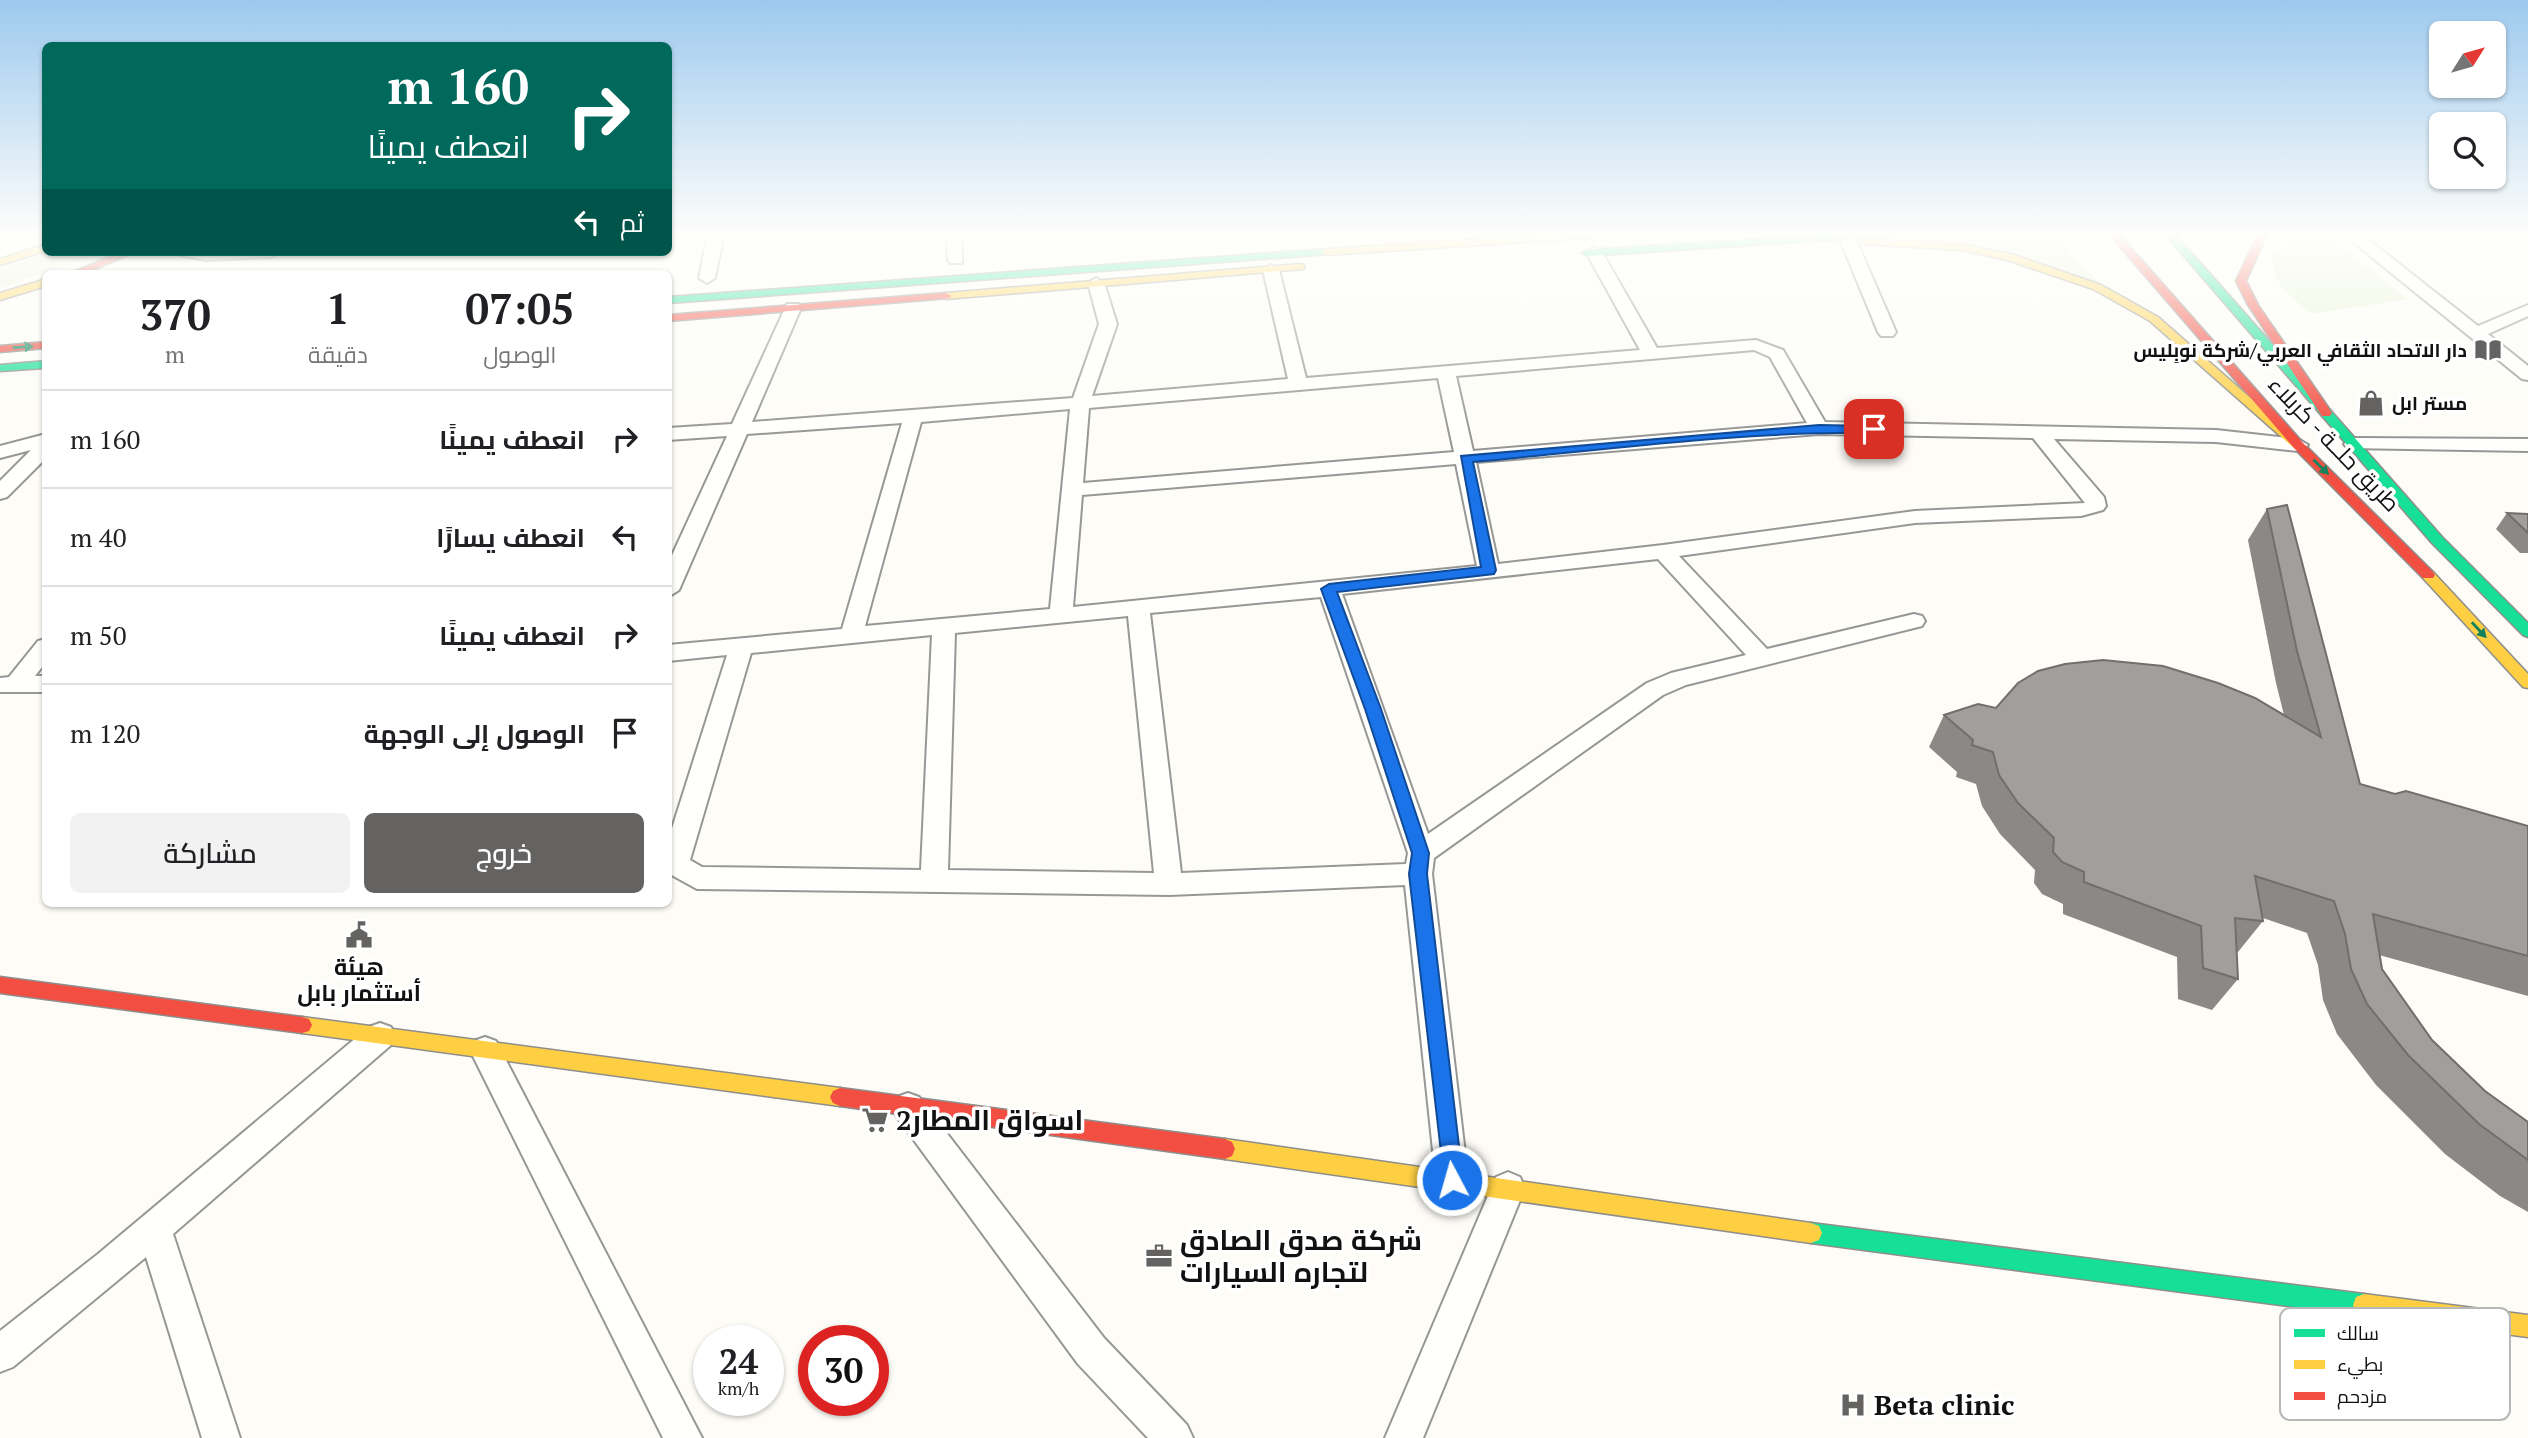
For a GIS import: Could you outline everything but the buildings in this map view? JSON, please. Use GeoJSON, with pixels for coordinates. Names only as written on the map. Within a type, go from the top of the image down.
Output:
{"type":"FeatureCollection","features":[{"type":"Feature","properties":{"kind":"main road"},"geometry":{"type":"LineString","coordinates":[[672,317],[889,300]]}},
{"type":"Feature","properties":{"kind":"main road"},"geometry":{"type":"LineString","coordinates":[[2120,300],[2154,319],[2298,445]]}},
{"type":"Feature","properties":{"kind":"main road","name":"طريق حلــة - كربلاء"},"geometry":{"type":"LineString","coordinates":[[2172,300],[2298,445],[2410,555],[2528,683]]}},
{"type":"Feature","properties":{"kind":"main road","name":"طريق حلــة - كربلاء"},"geometry":{"type":"LineString","coordinates":[[2228,300],[2427,528],[2528,632]]}},
{"type":"Feature","properties":{"kind":"main road"},"geometry":{"type":"LineString","coordinates":[[2251,300],[2326,413]]}},
{"type":"Feature","properties":{"kind":"main road"},"geometry":{"type":"LineString","coordinates":[[0,349],[42,345]]}},
{"type":"Feature","properties":{"kind":"main road"},"geometry":{"type":"LineString","coordinates":[[0,368],[42,365]]}},
{"type":"Feature","properties":{"kind":"main road"},"geometry":{"type":"LineString","coordinates":[[2381,525],[2407,531],[2427,528]]}},
{"type":"Feature","properties":{"kind":"main road"},"geometry":{"type":"LineString","coordinates":[[2410,555],[2423,551],[2452,554]]}},
{"type":"Feature","properties":{"kind":"main road"},"geometry":{"type":"LineString","coordinates":[[0,985],[1452,1180],[1844,1238],[2388,1308]]}},
{"type":"Feature","properties":{"kind":"main road"},"geometry":{"type":"LineString","coordinates":[[2510,1324],[2528,1326]]}},
{"type":"Feature","properties":{"kind":"street"},"geometry":{"type":"LineString","coordinates":[[1061,614],[1080,403],[1108,324],[1101,300]]}},
{"type":"Feature","properties":{"kind":"street"},"geometry":{"type":"LineString","coordinates":[[1278,300],[1298,384]]}},
{"type":"Feature","properties":{"kind":"street"},"geometry":{"type":"LineString","coordinates":[[1621,300],[1651,353]]}},
{"type":"Feature","properties":{"kind":"street"},"geometry":{"type":"LineString","coordinates":[[1874,300],[1887,332]]}},
{"type":"Feature","properties":{"kind":"street"},"geometry":{"type":"LineString","coordinates":[[2435,300],[2528,375]]}},
{"type":"Feature","properties":{"kind":"street"},"geometry":{"type":"LineString","coordinates":[[672,581],[737,428],[793,308]]}},
{"type":"Feature","properties":{"kind":"street"},"geometry":{"type":"LineString","coordinates":[[2477,333],[2528,310]]}},
{"type":"Feature","properties":{"kind":"street"},"geometry":{"type":"LineString","coordinates":[[672,434],[913,417],[1756,345],[1777,354],[1819,428]]}},
{"type":"Feature","properties":{"kind":"street"},"geometry":{"type":"LineString","coordinates":[[1446,371],[1489,570]]}},
{"type":"Feature","properties":{"kind":"street"},"geometry":{"type":"LineString","coordinates":[[852,633],[913,417]]}},
{"type":"Feature","properties":{"kind":"street"},"geometry":{"type":"LineString","coordinates":[[1073,491],[1819,428],[2216,436],[2298,445]]}},
{"type":"Feature","properties":{"kind":"street"},"geometry":{"type":"LineString","coordinates":[[672,653],[944,624],[1329,589],[1663,552],[1915,517],[2081,510],[2096,506],[2094,497],[2039,433]]}},
{"type":"Feature","properties":{"kind":"street"},"geometry":{"type":"LineString","coordinates":[[0,452],[42,441]]}},
{"type":"Feature","properties":{"kind":"street"},"geometry":{"type":"LineString","coordinates":[[2354,444],[2528,445]]}},
{"type":"Feature","properties":{"kind":"street"},"geometry":{"type":"LineString","coordinates":[[0,493],[42,450]]}},
{"type":"Feature","properties":{"kind":"street"},"geometry":{"type":"LineString","coordinates":[[1663,552],[1762,658]]}},
{"type":"Feature","properties":{"kind":"street"},"geometry":{"type":"LineString","coordinates":[[1329,589],[1373,709],[1420,863],[1452,1180]]}},
{"type":"Feature","properties":{"kind":"street"},"geometry":{"type":"LineString","coordinates":[[1138,607],[1169,884]]}},
{"type":"Feature","properties":{"kind":"street"},"geometry":{"type":"LineString","coordinates":[[741,647],[675,864],[697,878],[1169,884],[1420,863],[1637,699],[1679,679],[1914,621]]}},
{"type":"Feature","properties":{"kind":"street"},"geometry":{"type":"LineString","coordinates":[[934,883],[944,624]]}},
{"type":"Feature","properties":{"kind":"street"},"geometry":{"type":"LineString","coordinates":[[8,685],[42,650]]}},
{"type":"Feature","properties":{"kind":"street"},"geometry":{"type":"LineString","coordinates":[[8,685],[42,684]]}},
{"type":"Feature","properties":{"kind":"street"},"geometry":{"type":"LineString","coordinates":[[0,1354],[154,1228],[380,1036]]}},
{"type":"Feature","properties":{"kind":"street"},"geometry":{"type":"LineString","coordinates":[[485,1050],[682,1438]]}},
{"type":"Feature","properties":{"kind":"street"},"geometry":{"type":"LineString","coordinates":[[908,1107],[1091,1351],[1174,1438]]}},
{"type":"Feature","properties":{"kind":"street"},"geometry":{"type":"LineString","coordinates":[[1404,1438],[1508,1188]]}},
{"type":"Feature","properties":{"kind":"street"},"geometry":{"type":"LineString","coordinates":[[154,1228],[221,1438]]}},
{"type":"Feature","properties":{"kind":"green space"},"geometry":{"type":"Polygon","coordinates":[[[2295,300],[2401,300],[2312,314],[2295,300]]]}},
{"type":"Feature","properties":{"kind":"traffic: fast"},"geometry":{"type":"LineString","coordinates":[[2228,300],[2437,540],[2528,632]]}},
{"type":"Feature","properties":{"kind":"traffic: fast"},"geometry":{"type":"LineString","coordinates":[[0,368],[42,364]]}},
{"type":"Feature","properties":{"kind":"traffic: fast"},"geometry":{"type":"LineString","coordinates":[[1811,1233],[2364,1305]]}},
{"type":"Feature","properties":{"kind":"traffic: slow"},"geometry":{"type":"LineString","coordinates":[[2120,300],[2154,319],[2298,445]]}},
{"type":"Feature","properties":{"kind":"traffic: slow"},"geometry":{"type":"LineString","coordinates":[[2428,575],[2528,683]]}},
{"type":"Feature","properties":{"kind":"traffic: slow"},"geometry":{"type":"LineString","coordinates":[[302,1025],[840,1097]]}},
{"type":"Feature","properties":{"kind":"traffic: slow"},"geometry":{"type":"LineString","coordinates":[[1225,1149],[1811,1233]]}},
{"type":"Feature","properties":{"kind":"traffic: slow"},"geometry":{"type":"LineString","coordinates":[[2364,1305],[2387,1308]]}},
{"type":"Feature","properties":{"kind":"traffic: slow"},"geometry":{"type":"LineString","coordinates":[[2510,1324],[2528,1326]]}},
{"type":"Feature","properties":{"kind":"traffic: jam"},"geometry":{"type":"LineString","coordinates":[[672,318],[894,300]]}},
{"type":"Feature","properties":{"kind":"traffic: jam"},"geometry":{"type":"LineString","coordinates":[[2172,300],[2298,445],[2428,575]]}},
{"type":"Feature","properties":{"kind":"traffic: jam"},"geometry":{"type":"LineString","coordinates":[[2251,300],[2326,413]]}},
{"type":"Feature","properties":{"kind":"traffic: jam"},"geometry":{"type":"LineString","coordinates":[[0,349],[42,345]]}},
{"type":"Feature","properties":{"kind":"traffic: jam"},"geometry":{"type":"LineString","coordinates":[[0,985],[302,1025]]}},
{"type":"Feature","properties":{"kind":"traffic: jam"},"geometry":{"type":"LineString","coordinates":[[840,1097],[1225,1149]]}},
{"type":"Feature","properties":{"kind":"place","name":"دار الاتحاد الثقافي العربي/شركة نوبِليس"},"geometry":{"type":"Point","coordinates":[2488,350]}},
{"type":"Feature","properties":{"kind":"place","name":"مستر ابل"},"geometry":{"type":"Point","coordinates":[2371,403]}},
{"type":"Feature","properties":{"kind":"place","name":"هيئة أستثمار بابل"},"geometry":{"type":"Point","coordinates":[359,935]}},
{"type":"Feature","properties":{"kind":"place","name":"اسواق المطار2"},"geometry":{"type":"Point","coordinates":[875,1120]}},
{"type":"Feature","properties":{"kind":"place","name":"شركة صدق الصادق لتجاره السيارات"},"geometry":{"type":"Point","coordinates":[1159,1256]}},
{"type":"Feature","properties":{"kind":"place","name":"Beta clinic"},"geometry":{"type":"Point","coordinates":[1853,1405]}},
{"type":"Feature","properties":{"kind":"route"},"geometry":{"type":"LineString","coordinates":[[1452,1180],[1418,874],[1421,853],[1329,589],[1489,570],[1466,459],[1721,435],[1819,428],[1874,429]]}}]}
